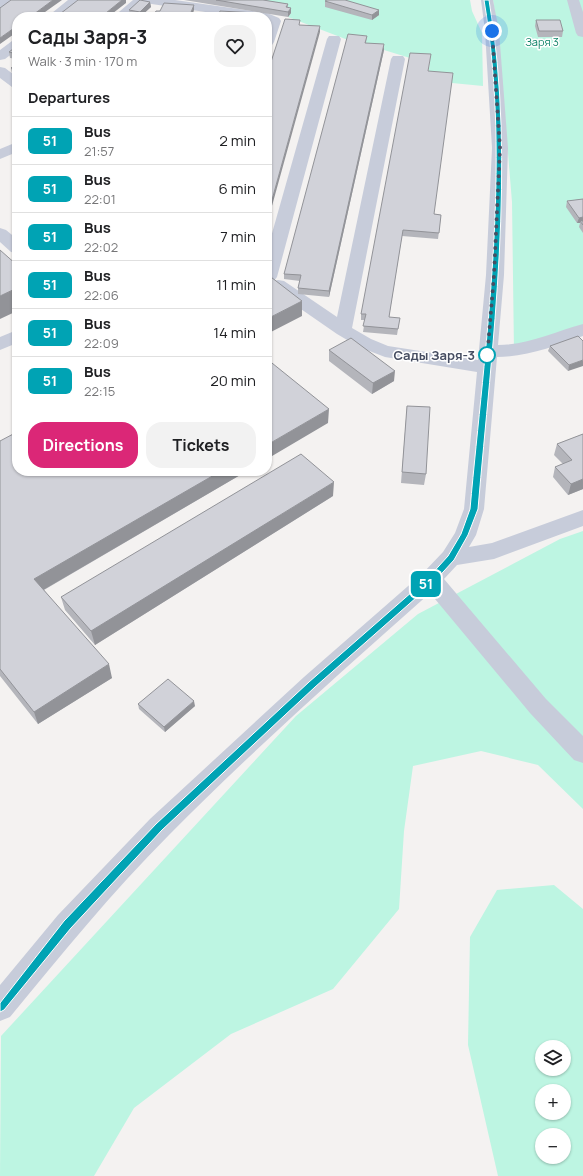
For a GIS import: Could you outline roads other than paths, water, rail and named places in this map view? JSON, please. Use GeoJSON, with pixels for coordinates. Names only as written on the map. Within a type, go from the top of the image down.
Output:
{"type":"FeatureCollection","features":[{"type":"Feature","properties":{"kind":"street"},"geometry":{"type":"LineString","coordinates":[[0,6],[9,0]]}},
{"type":"Feature","properties":{"kind":"street"},"geometry":{"type":"LineString","coordinates":[[60,12],[76,0]]}},
{"type":"Feature","properties":{"kind":"street"},"geometry":{"type":"LineString","coordinates":[[125,12],[140,0]]}},
{"type":"Feature","properties":{"kind":"street"},"geometry":{"type":"LineString","coordinates":[[148,0],[205,12]]}},
{"type":"Feature","properties":{"kind":"street"},"geometry":{"type":"LineString","coordinates":[[0,1007],[68,924],[159,827],[312,684],[431,579],[451,558],[465,535],[474,509],[494,275],[500,148],[493,38],[487,0]]}},
{"type":"Feature","properties":{"kind":"street"},"geometry":{"type":"LineString","coordinates":[[573,0],[583,33]]}},
{"type":"Feature","properties":{"kind":"street"},"geometry":{"type":"LineString","coordinates":[[272,258],[334,39]]}},
{"type":"Feature","properties":{"kind":"street"},"geometry":{"type":"LineString","coordinates":[[0,56],[12,48]]}},
{"type":"Feature","properties":{"kind":"street"},"geometry":{"type":"LineString","coordinates":[[343,330],[398,59]]}},
{"type":"Feature","properties":{"kind":"street"},"geometry":{"type":"LineString","coordinates":[[0,71],[12,80]]}},
{"type":"Feature","properties":{"kind":"street"},"geometry":{"type":"LineString","coordinates":[[0,154],[12,149]]}},
{"type":"Feature","properties":{"kind":"street"},"geometry":{"type":"LineString","coordinates":[[0,233],[12,244]]}},
{"type":"Feature","properties":{"kind":"street"},"geometry":{"type":"LineString","coordinates":[[272,280],[293,297],[343,330],[365,343],[385,351],[487,359],[583,330]]}},
{"type":"Feature","properties":{"kind":"street"},"geometry":{"type":"LineString","coordinates":[[0,344],[12,338]]}},
{"type":"Feature","properties":{"kind":"street"},"geometry":{"type":"LineString","coordinates":[[451,558],[494,551],[583,518]]}},
{"type":"Feature","properties":{"kind":"street"},"geometry":{"type":"LineString","coordinates":[[431,579],[538,706],[583,752]]}},
{"type":"Feature","properties":{"kind":"place","name":"Сады Заря-3"},"geometry":{"type":"Point","coordinates":[487,355]}},
{"type":"Feature","properties":{"kind":"park label","name":"Заря 3"},"geometry":{"type":"Point","coordinates":[542,42]}}]}
